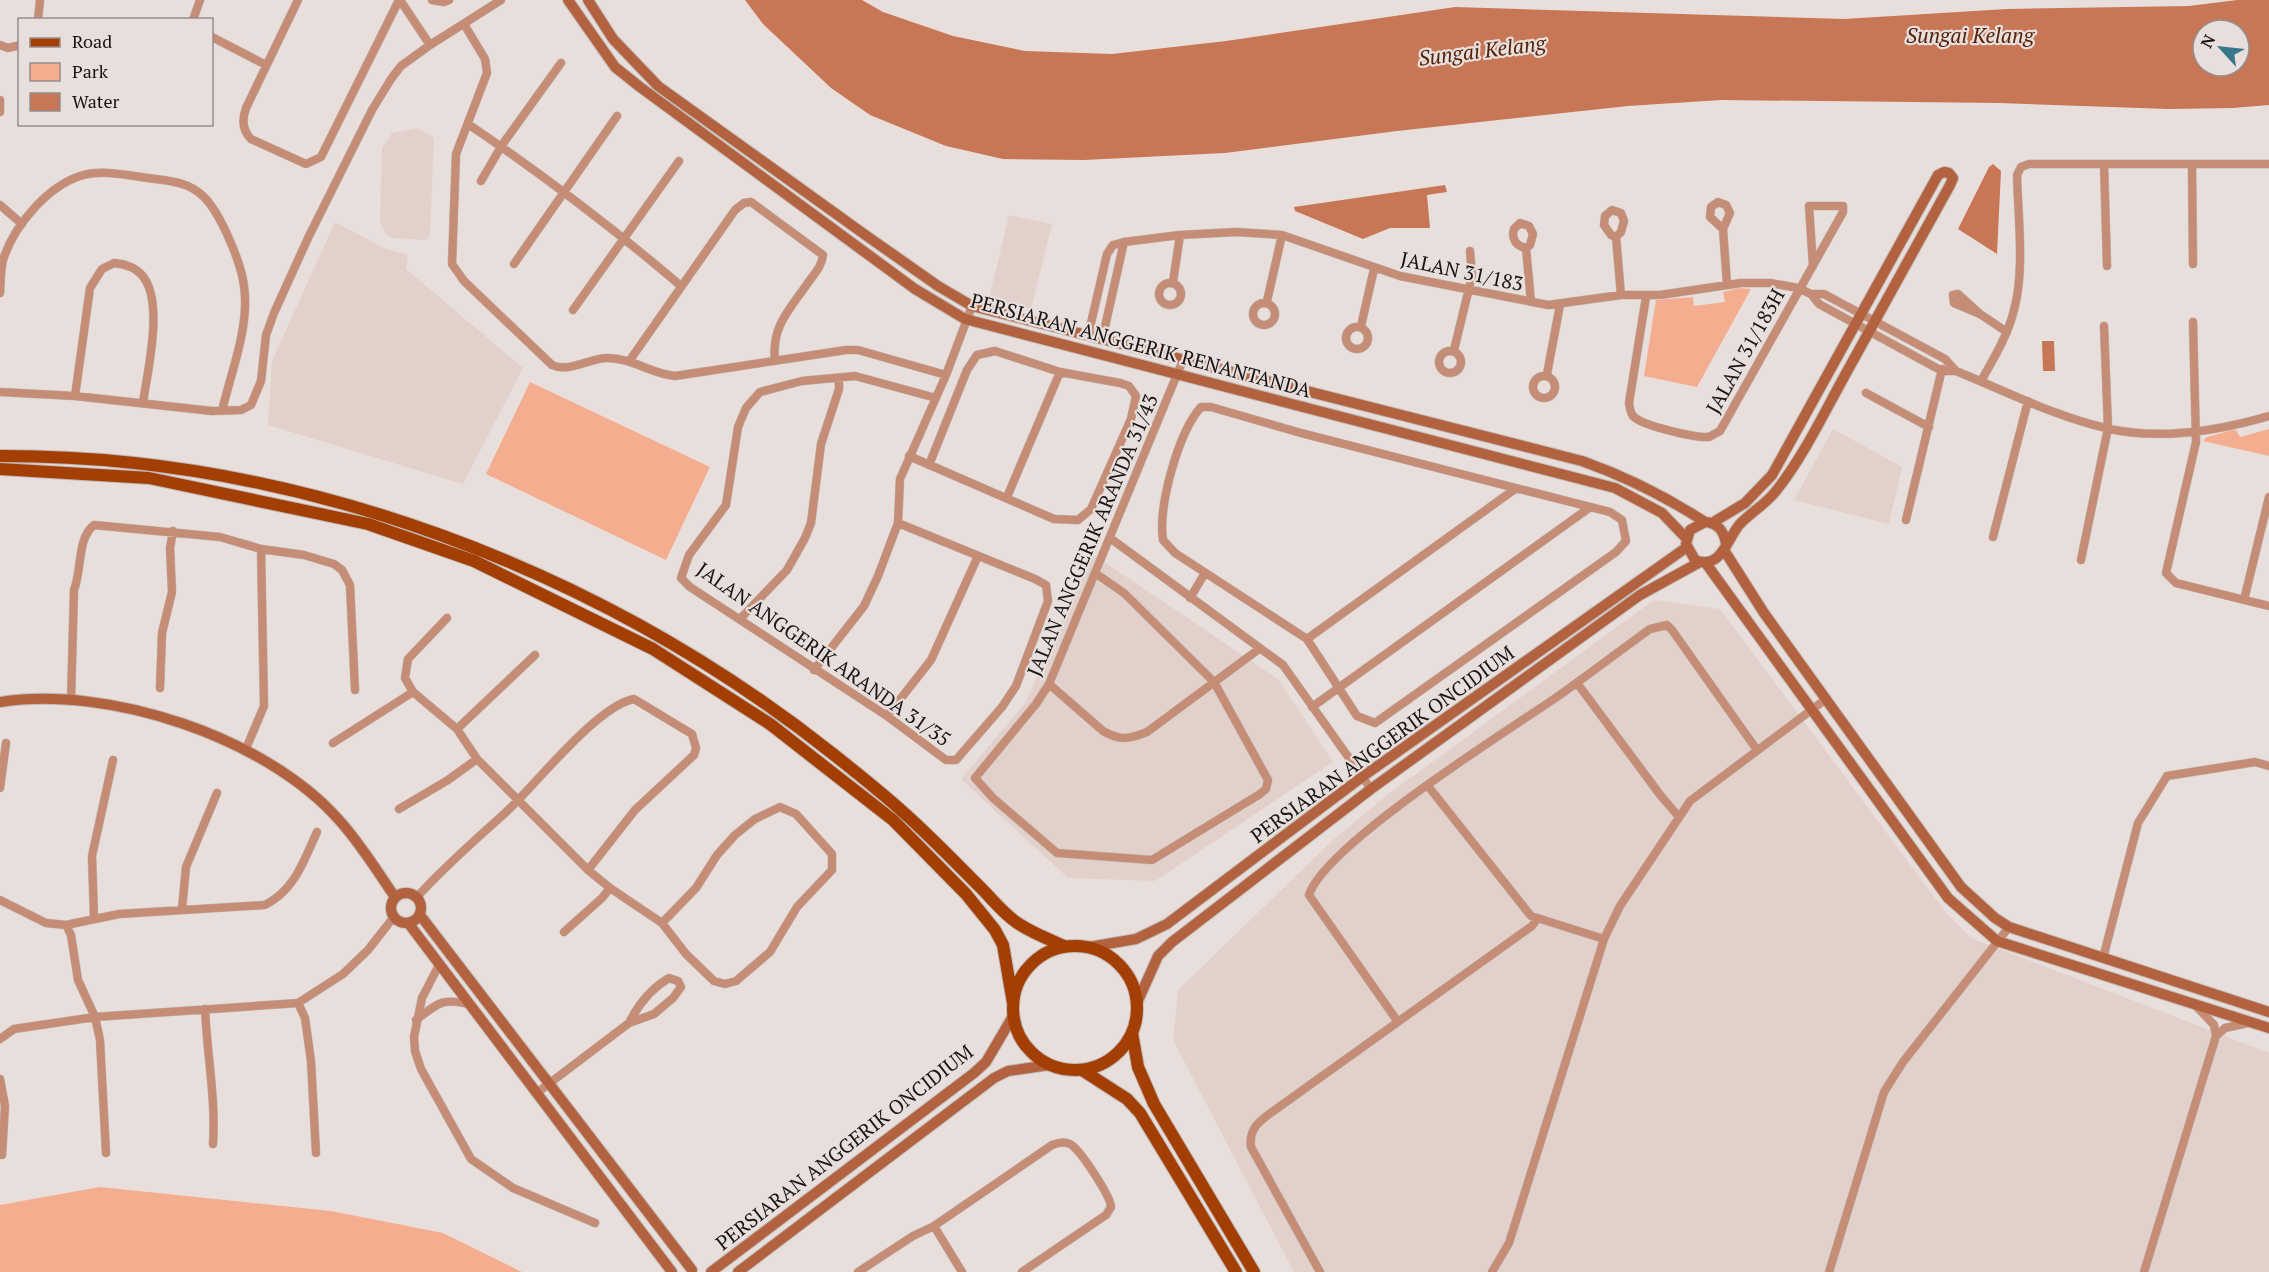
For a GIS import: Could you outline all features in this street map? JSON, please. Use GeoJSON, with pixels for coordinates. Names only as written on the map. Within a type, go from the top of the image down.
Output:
{"type":"FeatureCollection","features":[{"type":"Feature","properties":{"kind":"main road","name":"PERSIARAN ANGGERIK RENANTANDA"},"geometry":{"type":"LineString","coordinates":[[568,0],[615,67],[915,289],[965,319],[1177,376],[1615,488],[1662,513],[1687,543]]}},
{"type":"Feature","properties":{"kind":"main road","name":"PERSIARAN ANGGERIK RENANTANDA"},"geometry":{"type":"LineString","coordinates":[[588,0],[618,46],[658,86],[938,286],[972,306],[1582,461],[1621,475],[1708,523]]}},
{"type":"Feature","properties":{"kind":"main road"},"geometry":{"type":"LineString","coordinates":[[1702,562],[1714,561],[1740,525],[1776,492],[1808,441],[1950,185],[1953,178],[1949,173],[1944,172],[1938,175],[1772,475],[1745,503],[1708,523],[1693,527],[1687,543],[1691,556],[1702,562],[1813,710],[1948,898],[1997,940],[2269,1028]]}},
{"type":"Feature","properties":{"kind":"main road"},"geometry":{"type":"LineString","coordinates":[[0,456],[122,461],[183,470],[274,488],[372,511],[416,525],[534,572],[660,636],[784,716],[903,812],[1013,921],[1064,946]]}},
{"type":"Feature","properties":{"kind":"main road"},"geometry":{"type":"LineString","coordinates":[[0,469],[149,477],[368,524],[474,561],[653,649],[770,724],[893,820],[966,894],[995,930],[1003,945],[1013,1010],[1024,1045],[1049,1065],[1065,1070],[1083,1070],[1112,1058],[1132,1033]]}},
{"type":"Feature","properties":{"kind":"main road"},"geometry":{"type":"LineString","coordinates":[[1708,523],[1722,531],[1725,547],[1764,613],[1961,887],[1995,918],[2009,927],[2269,1012]]}},
{"type":"Feature","properties":{"kind":"main road","name":"PERSIARAN ANGGERIK ONCIDIUM"},"geometry":{"type":"LineString","coordinates":[[1089,946],[1136,939],[1167,924],[1362,777],[1687,543]]}},
{"type":"Feature","properties":{"kind":"main road","name":"PERSIARAN ANGGERIK ONCIDIUM"},"geometry":{"type":"LineString","coordinates":[[1137,1003],[1158,956],[1172,942],[1371,789],[1640,595],[1702,562]]}},
{"type":"Feature","properties":{"kind":"main road"},"geometry":{"type":"LineString","coordinates":[[0,702],[25,698],[71,701],[138,711],[198,730],[245,750],[293,778],[338,819],[395,897]]}},
{"type":"Feature","properties":{"kind":"main road"},"geometry":{"type":"LineString","coordinates":[[672,1272],[409,924],[398,922],[393,918],[391,904],[395,897],[406,893],[417,897],[421,905],[420,915],[690,1271],[710,1272]]}},
{"type":"Feature","properties":{"kind":"main road"},"geometry":{"type":"LineString","coordinates":[[409,924],[420,915]]}},
{"type":"Feature","properties":{"kind":"main road"},"geometry":{"type":"LineString","coordinates":[[1013,1010],[1025,970],[1042,954],[1064,946],[1089,946],[1117,961],[1134,987],[1137,1003],[1132,1033],[1138,1067],[1154,1104],[1254,1272]]}},
{"type":"Feature","properties":{"kind":"main road","name":"PERSIARAN ANGGERIK ONCIDIUM"},"geometry":{"type":"LineString","coordinates":[[710,1272],[974,1073],[986,1062],[1013,1010]]}},
{"type":"Feature","properties":{"kind":"main road","name":"PERSIARAN ANGGERIK ONCIDIUM"},"geometry":{"type":"LineString","coordinates":[[738,1272],[994,1078],[1008,1071],[1049,1065]]}},
{"type":"Feature","properties":{"kind":"main road"},"geometry":{"type":"LineString","coordinates":[[1083,1070],[1127,1099],[1140,1113],[1236,1272]]}},
{"type":"Feature","properties":{"kind":"street"},"geometry":{"type":"LineString","coordinates":[[38,18],[40,0]]}},
{"type":"Feature","properties":{"kind":"street"},"geometry":{"type":"LineString","coordinates":[[195,18],[200,0]]}},
{"type":"Feature","properties":{"kind":"street"},"geometry":{"type":"LineString","coordinates":[[298,0],[244,115],[245,130],[251,139],[301,163],[310,163],[321,157],[400,0],[430,45]]}},
{"type":"Feature","properties":{"kind":"street"},"geometry":{"type":"LineString","coordinates":[[432,0],[449,0]]}},
{"type":"Feature","properties":{"kind":"street"},"geometry":{"type":"LineString","coordinates":[[0,392],[75,396],[222,411],[241,410],[251,405],[264,369],[266,335],[308,238],[372,110],[391,79],[401,66],[430,45],[501,0]]}},
{"type":"Feature","properties":{"kind":"street"},"geometry":{"type":"LineString","coordinates":[[464,24],[487,66],[485,81],[456,154],[452,264],[456,272],[552,365],[562,368],[603,358],[630,360],[656,373],[675,376],[824,352],[858,350],[946,375]]}},
{"type":"Feature","properties":{"kind":"street"},"geometry":{"type":"LineString","coordinates":[[213,37],[266,65]]}},
{"type":"Feature","properties":{"kind":"street"},"geometry":{"type":"LineString","coordinates":[[0,45],[8,48],[18,46]]}},
{"type":"Feature","properties":{"kind":"street"},"geometry":{"type":"LineString","coordinates":[[481,181],[502,145],[561,63]]}},
{"type":"Feature","properties":{"kind":"street"},"geometry":{"type":"LineString","coordinates":[[0,100],[0,112]]}},
{"type":"Feature","properties":{"kind":"street"},"geometry":{"type":"LineString","coordinates":[[514,264],[617,116]]}},
{"type":"Feature","properties":{"kind":"street"},"geometry":{"type":"LineString","coordinates":[[468,124],[502,145],[564,191],[681,286]]}},
{"type":"Feature","properties":{"kind":"street"},"geometry":{"type":"LineString","coordinates":[[573,310],[679,161]]}},
{"type":"Feature","properties":{"kind":"street"},"geometry":{"type":"LineString","coordinates":[[1982,381],[2007,332],[2018,289],[2018,171],[2029,164],[2269,164]]}},
{"type":"Feature","properties":{"kind":"street"},"geometry":{"type":"LineString","coordinates":[[2104,164],[2107,266]]}},
{"type":"Feature","properties":{"kind":"street"},"geometry":{"type":"LineString","coordinates":[[2192,165],[2193,264]]}},
{"type":"Feature","properties":{"kind":"street"},"geometry":{"type":"LineString","coordinates":[[0,293],[3,259],[22,224],[49,195],[81,176],[99,173],[186,184],[204,196],[215,209],[245,288],[244,320],[222,411]]}},
{"type":"Feature","properties":{"kind":"street"},"geometry":{"type":"LineString","coordinates":[[630,360],[735,210],[751,201],[823,255],[819,267],[778,325],[774,341],[775,361]]}},
{"type":"Feature","properties":{"kind":"street"},"geometry":{"type":"LineString","coordinates":[[0,205],[22,224]]}},
{"type":"Feature","properties":{"kind":"street"},"geometry":{"type":"LineString","coordinates":[[1798,288],[1813,266],[1843,213],[1843,206],[1809,206],[1813,266]]}},
{"type":"Feature","properties":{"kind":"street"},"geometry":{"type":"LineString","coordinates":[[1724,229],[1727,284]]}},
{"type":"Feature","properties":{"kind":"street","name":"JALAN 31/183"},"geometry":{"type":"LineString","coordinates":[[1124,242],[1180,235],[1236,232],[1282,235],[1336,253],[1374,269],[1468,290],[1530,302],[1560,305],[1621,295],[1646,297],[1727,284],[1770,283],[1798,288],[1811,294]]}},
{"type":"Feature","properties":{"kind":"street"},"geometry":{"type":"LineString","coordinates":[[1173,282],[1180,235]]}},
{"type":"Feature","properties":{"kind":"street"},"geometry":{"type":"LineString","coordinates":[[1267,301],[1282,235]]}},
{"type":"Feature","properties":{"kind":"street"},"geometry":{"type":"LineString","coordinates":[[1616,237],[1621,295]]}},
{"type":"Feature","properties":{"kind":"street"},"geometry":{"type":"LineString","coordinates":[[1088,336],[1107,254],[1113,245],[1124,242],[1102,340]]}},
{"type":"Feature","properties":{"kind":"street"},"geometry":{"type":"LineString","coordinates":[[1526,248],[1530,302]]}},
{"type":"Feature","properties":{"kind":"street"},"geometry":{"type":"LineString","coordinates":[[1454,350],[1472,276],[1470,251]]}},
{"type":"Feature","properties":{"kind":"street"},"geometry":{"type":"LineString","coordinates":[[75,396],[90,288],[102,269],[114,263],[137,270],[146,279],[152,293],[154,318],[142,403]]}},
{"type":"Feature","properties":{"kind":"street"},"geometry":{"type":"LineString","coordinates":[[1361,326],[1374,269]]}},
{"type":"Feature","properties":{"kind":"street","name":"JALAN 31/183H"},"geometry":{"type":"LineString","coordinates":[[1646,297],[1629,403],[1630,411],[1633,416],[1644,422],[1703,437],[1720,431],[1798,288]]}},
{"type":"Feature","properties":{"kind":"street"},"geometry":{"type":"LineString","coordinates":[[1811,294],[1824,294],[1836,300],[1945,359],[1956,371]]}},
{"type":"Feature","properties":{"kind":"street"},"geometry":{"type":"LineString","coordinates":[[1811,294],[1819,304],[1942,371],[1956,371],[2028,401],[2108,429],[2159,434],[2235,426],[2269,416]]}},
{"type":"Feature","properties":{"kind":"street"},"geometry":{"type":"LineString","coordinates":[[1830,310],[1836,300]]}},
{"type":"Feature","properties":{"kind":"street"},"geometry":{"type":"LineString","coordinates":[[1096,302],[1110,305]]}},
{"type":"Feature","properties":{"kind":"street"},"geometry":{"type":"LineString","coordinates":[[1547,374],[1560,305]]}},
{"type":"Feature","properties":{"kind":"street"},"geometry":{"type":"LineString","coordinates":[[814,670],[864,606],[898,523],[899,486],[909,456],[946,375],[965,319],[972,306]]}},
{"type":"Feature","properties":{"kind":"street"},"geometry":{"type":"LineString","coordinates":[[1980,315],[2007,332]]}},
{"type":"Feature","properties":{"kind":"street"},"geometry":{"type":"LineString","coordinates":[[2193,322],[2196,442],[2166,573],[2175,583],[2269,606]]}},
{"type":"Feature","properties":{"kind":"street"},"geometry":{"type":"LineString","coordinates":[[2081,560],[2108,429],[2104,326]]}},
{"type":"Feature","properties":{"kind":"street"},"geometry":{"type":"LineString","coordinates":[[909,456],[929,465],[1007,497],[1054,519],[1078,520],[1091,509],[1131,419],[1136,396],[1129,386],[1060,372],[995,351],[977,355],[968,370],[929,465]]}},
{"type":"Feature","properties":{"kind":"street"},"geometry":{"type":"LineString","coordinates":[[1906,520],[1945,359]]}},
{"type":"Feature","properties":{"kind":"street","name":"JALAN ANGGERIK ARANDA 31/43"},"geometry":{"type":"LineString","coordinates":[[1183,360],[1049,684],[1036,704],[977,772],[975,778],[1057,853],[1152,860],[1260,795],[1268,785],[1268,780],[1214,682]]}},
{"type":"Feature","properties":{"kind":"street"},"geometry":{"type":"LineString","coordinates":[[1007,497],[1060,372]]}},
{"type":"Feature","properties":{"kind":"street"},"geometry":{"type":"LineString","coordinates":[[741,618],[787,570],[811,524],[819,454],[839,389],[839,379],[855,376],[936,398]]}},
{"type":"Feature","properties":{"kind":"street","name":"JALAN ANGGERIK ARANDA 31/35"},"geometry":{"type":"LineString","coordinates":[[839,379],[818,379],[773,387],[760,392],[753,398],[738,427],[726,505],[684,564],[681,578],[814,670],[887,716],[946,760],[956,760],[1010,697],[1045,610],[1048,591],[1046,585],[1035,579],[898,523]]}},
{"type":"Feature","properties":{"kind":"street"},"geometry":{"type":"LineString","coordinates":[[1866,393],[1929,427]]}},
{"type":"Feature","properties":{"kind":"street"},"geometry":{"type":"LineString","coordinates":[[1993,537],[2028,401]]}},
{"type":"Feature","properties":{"kind":"street"},"geometry":{"type":"LineString","coordinates":[[1202,407],[1211,407],[1515,489],[1618,515],[1624,526],[1626,541],[1606,559],[1375,723],[1358,716],[1307,639],[1175,553],[1163,540],[1161,525],[1167,484],[1193,416],[1202,407]]}},
{"type":"Feature","properties":{"kind":"street"},"geometry":{"type":"LineString","coordinates":[[1307,639],[1515,489]]}},
{"type":"Feature","properties":{"kind":"street"},"geometry":{"type":"LineString","coordinates":[[2244,600],[2269,497]]}},
{"type":"Feature","properties":{"kind":"street"},"geometry":{"type":"LineString","coordinates":[[1312,706],[1589,508]]}},
{"type":"Feature","properties":{"kind":"street"},"geometry":{"type":"LineString","coordinates":[[71,701],[74,590],[79,577],[86,532],[94,525],[220,537],[261,549],[304,555],[334,564],[342,570],[350,585],[355,690]]}},
{"type":"Feature","properties":{"kind":"street"},"geometry":{"type":"LineString","coordinates":[[160,688],[162,633],[172,592],[170,548],[173,531]]}},
{"type":"Feature","properties":{"kind":"street"},"geometry":{"type":"LineString","coordinates":[[1110,538],[1283,665],[1371,789]]}},
{"type":"Feature","properties":{"kind":"street"},"geometry":{"type":"LineString","coordinates":[[245,750],[264,706],[261,549]]}},
{"type":"Feature","properties":{"kind":"street"},"geometry":{"type":"LineString","coordinates":[[887,716],[931,660],[978,556]]}},
{"type":"Feature","properties":{"kind":"street"},"geometry":{"type":"LineString","coordinates":[[1095,573],[1124,593],[1214,682]]}},
{"type":"Feature","properties":{"kind":"street"},"geometry":{"type":"LineString","coordinates":[[1190,598],[1205,573]]}},
{"type":"Feature","properties":{"kind":"street"},"geometry":{"type":"LineString","coordinates":[[447,618],[408,659],[405,678],[413,692],[457,729],[477,759],[588,870],[610,888],[662,923],[686,954],[714,981],[725,984],[736,981],[770,952],[797,907],[832,870],[832,854],[796,814],[780,807],[771,809],[742,830],[717,855],[696,888],[662,923]]}},
{"type":"Feature","properties":{"kind":"street"},"geometry":{"type":"LineString","coordinates":[[1398,1022],[1309,895],[1319,876],[1363,835],[1428,786],[1577,683],[1650,629],[1667,626],[1758,750]]}},
{"type":"Feature","properties":{"kind":"street"},"geometry":{"type":"LineString","coordinates":[[1049,684],[1103,730],[1112,736],[1128,740],[1148,732],[1259,649]]}},
{"type":"Feature","properties":{"kind":"street"},"geometry":{"type":"LineString","coordinates":[[457,729],[535,655]]}},
{"type":"Feature","properties":{"kind":"street"},"geometry":{"type":"LineString","coordinates":[[1577,683],[1679,817]]}},
{"type":"Feature","properties":{"kind":"street"},"geometry":{"type":"LineString","coordinates":[[333,743],[413,692]]}},
{"type":"Feature","properties":{"kind":"street"},"geometry":{"type":"LineString","coordinates":[[417,897],[464,849],[518,800],[570,746],[625,701],[634,699],[692,734],[696,748],[694,755],[635,810],[588,870]]}},
{"type":"Feature","properties":{"kind":"street"},"geometry":{"type":"LineString","coordinates":[[1492,1272],[1509,1244],[1604,939],[1620,906],[1690,801],[1826,699]]}},
{"type":"Feature","properties":{"kind":"street"},"geometry":{"type":"LineString","coordinates":[[0,788],[6,743]]}},
{"type":"Feature","properties":{"kind":"street"},"geometry":{"type":"LineString","coordinates":[[399,809],[448,780],[477,759]]}},
{"type":"Feature","properties":{"kind":"street"},"geometry":{"type":"LineString","coordinates":[[94,918],[91,900],[92,856],[112,760]]}},
{"type":"Feature","properties":{"kind":"street"},"geometry":{"type":"LineString","coordinates":[[2103,958],[2138,823],[2167,776],[2255,762],[2269,766]]}},
{"type":"Feature","properties":{"kind":"street"},"geometry":{"type":"LineString","coordinates":[[1428,786],[1526,911],[1537,919],[1604,939]]}},
{"type":"Feature","properties":{"kind":"street"},"geometry":{"type":"LineString","coordinates":[[182,909],[186,867],[217,793]]}},
{"type":"Feature","properties":{"kind":"street"},"geometry":{"type":"LineString","coordinates":[[0,900],[46,923],[66,925],[94,918],[182,909],[265,905],[275,900],[298,874],[317,832]]}},
{"type":"Feature","properties":{"kind":"street"},"geometry":{"type":"LineString","coordinates":[[564,932],[610,888]]}},
{"type":"Feature","properties":{"kind":"street"},"geometry":{"type":"LineString","coordinates":[[0,1039],[14,1029],[94,1017],[298,1003],[343,975],[368,950],[393,918]]}},
{"type":"Feature","properties":{"kind":"street"},"geometry":{"type":"LineString","coordinates":[[1320,1272],[1251,1147],[1249,1137],[1253,1130],[1279,1107],[1532,926],[1537,919]]}},
{"type":"Feature","properties":{"kind":"street"},"geometry":{"type":"LineString","coordinates":[[66,925],[71,935],[78,980],[94,1017],[103,1065],[106,1153]]}},
{"type":"Feature","properties":{"kind":"street"},"geometry":{"type":"LineString","coordinates":[[1828,1272],[1884,1092],[1909,1055],[2009,927]]}},
{"type":"Feature","properties":{"kind":"street"},"geometry":{"type":"LineString","coordinates":[[439,965],[422,998],[416,1020],[415,1051],[421,1069],[471,1159],[513,1188],[595,1223]]}},
{"type":"Feature","properties":{"kind":"street"},"geometry":{"type":"LineString","coordinates":[[538,1092],[629,1023],[654,1014],[674,998],[681,987],[678,981],[669,978],[660,983],[636,1009],[629,1023]]}},
{"type":"Feature","properties":{"kind":"street"},"geometry":{"type":"LineString","coordinates":[[416,1020],[439,1002],[453,1000],[471,1005]]}},
{"type":"Feature","properties":{"kind":"street"},"geometry":{"type":"LineString","coordinates":[[298,1003],[305,1018],[316,1153]]}},
{"type":"Feature","properties":{"kind":"street"},"geometry":{"type":"LineString","coordinates":[[2144,1272],[2216,1036],[2208,1016],[2194,1004]]}},
{"type":"Feature","properties":{"kind":"street"},"geometry":{"type":"LineString","coordinates":[[205,1009],[207,1057],[215,1111],[213,1144]]}},
{"type":"Feature","properties":{"kind":"street"},"geometry":{"type":"LineString","coordinates":[[2216,1036],[2234,1024],[2252,1023]]}},
{"type":"Feature","properties":{"kind":"street"},"geometry":{"type":"LineString","coordinates":[[0,1079],[5,1106],[2,1155]]}},
{"type":"Feature","properties":{"kind":"street"},"geometry":{"type":"LineString","coordinates":[[858,1272],[913,1236],[934,1226],[1056,1143],[1066,1143],[1073,1147],[1111,1201],[1108,1212],[1022,1272]]}},
{"type":"Feature","properties":{"kind":"street"},"geometry":{"type":"LineString","coordinates":[[934,1226],[962,1272]]}},
{"type":"Feature","properties":{"kind":"shaded area"},"geometry":{"type":"Polygon","coordinates":[[[418,128],[434,138],[430,233],[428,239],[424,240],[393,238],[386,235],[380,222],[382,148],[392,133],[418,128]]]}},
{"type":"Feature","properties":{"kind":"shaded area"},"geometry":{"type":"Polygon","coordinates":[[[1009,215],[1052,224],[1031,309],[989,299],[1009,215]]]}},
{"type":"Feature","properties":{"kind":"shaded area"},"geometry":{"type":"Polygon","coordinates":[[[335,222],[384,248],[408,255],[406,269],[523,368],[463,484],[268,425],[272,361],[335,222]]]}},
{"type":"Feature","properties":{"kind":"shaded area"},"geometry":{"type":"Polygon","coordinates":[[[1833,429],[1902,467],[1889,524],[1794,500],[1833,429]]]}},
{"type":"Feature","properties":{"kind":"shaded area"},"geometry":{"type":"Polygon","coordinates":[[[1091,553],[1278,679],[1333,762],[1155,881],[1068,878],[961,779],[1026,702],[1091,553]]]}},
{"type":"Feature","properties":{"kind":"shaded area"},"geometry":{"type":"Polygon","coordinates":[[[1654,600],[1720,609],[1947,914],[1971,938],[2269,1053],[2269,1272],[1294,1272],[1173,1040],[1178,990],[1333,840],[1387,795],[1654,600]]]}},
{"type":"Feature","properties":{"kind":"green space"},"geometry":{"type":"Polygon","coordinates":[[[1739,288],[1751,289],[1697,387],[1644,376],[1656,300],[1693,297],[1694,306],[1725,302],[1723,292],[1739,288]]]}},
{"type":"Feature","properties":{"kind":"green space"},"geometry":{"type":"Polygon","coordinates":[[[530,382],[710,467],[666,560],[486,474],[530,382]]]}},
{"type":"Feature","properties":{"kind":"green space"},"geometry":{"type":"Polygon","coordinates":[[[2269,429],[2269,456],[2203,441],[2207,437],[2233,430],[2236,430],[2240,437],[2269,429]]]}},
{"type":"Feature","properties":{"kind":"green space"},"geometry":{"type":"Polygon","coordinates":[[[100,1187],[331,1211],[443,1233],[522,1272],[0,1272],[0,1205],[100,1187]]]}},
{"type":"Feature","properties":{"kind":"water","name":"Sungai Kelang"},"geometry":{"type":"Polygon","coordinates":[[[745,0],[862,0],[883,12],[953,36],[1025,51],[1112,54],[1226,41],[1455,7],[1844,19],[2007,9],[2189,6],[2237,0],[2269,0],[2269,105],[2233,108],[2168,109],[1999,103],[1721,100],[1628,106],[1397,131],[1225,153],[1084,160],[1003,159],[946,146],[870,115],[831,88],[763,24],[745,0]]]}},
{"type":"Feature","properties":{"kind":"water"},"geometry":{"type":"Polygon","coordinates":[[[1993,164],[2001,171],[1997,254],[1958,229],[1989,167],[1993,164]]]}},
{"type":"Feature","properties":{"kind":"water"},"geometry":{"type":"Polygon","coordinates":[[[1445,185],[1447,192],[1427,195],[1430,228],[1390,228],[1363,239],[1295,211],[1294,207],[1445,185]]]}},
{"type":"Feature","properties":{"kind":"water"},"geometry":{"type":"Polygon","coordinates":[[[2042,341],[2054,341],[2055,371],[2043,371],[2042,341]]]}}]}
